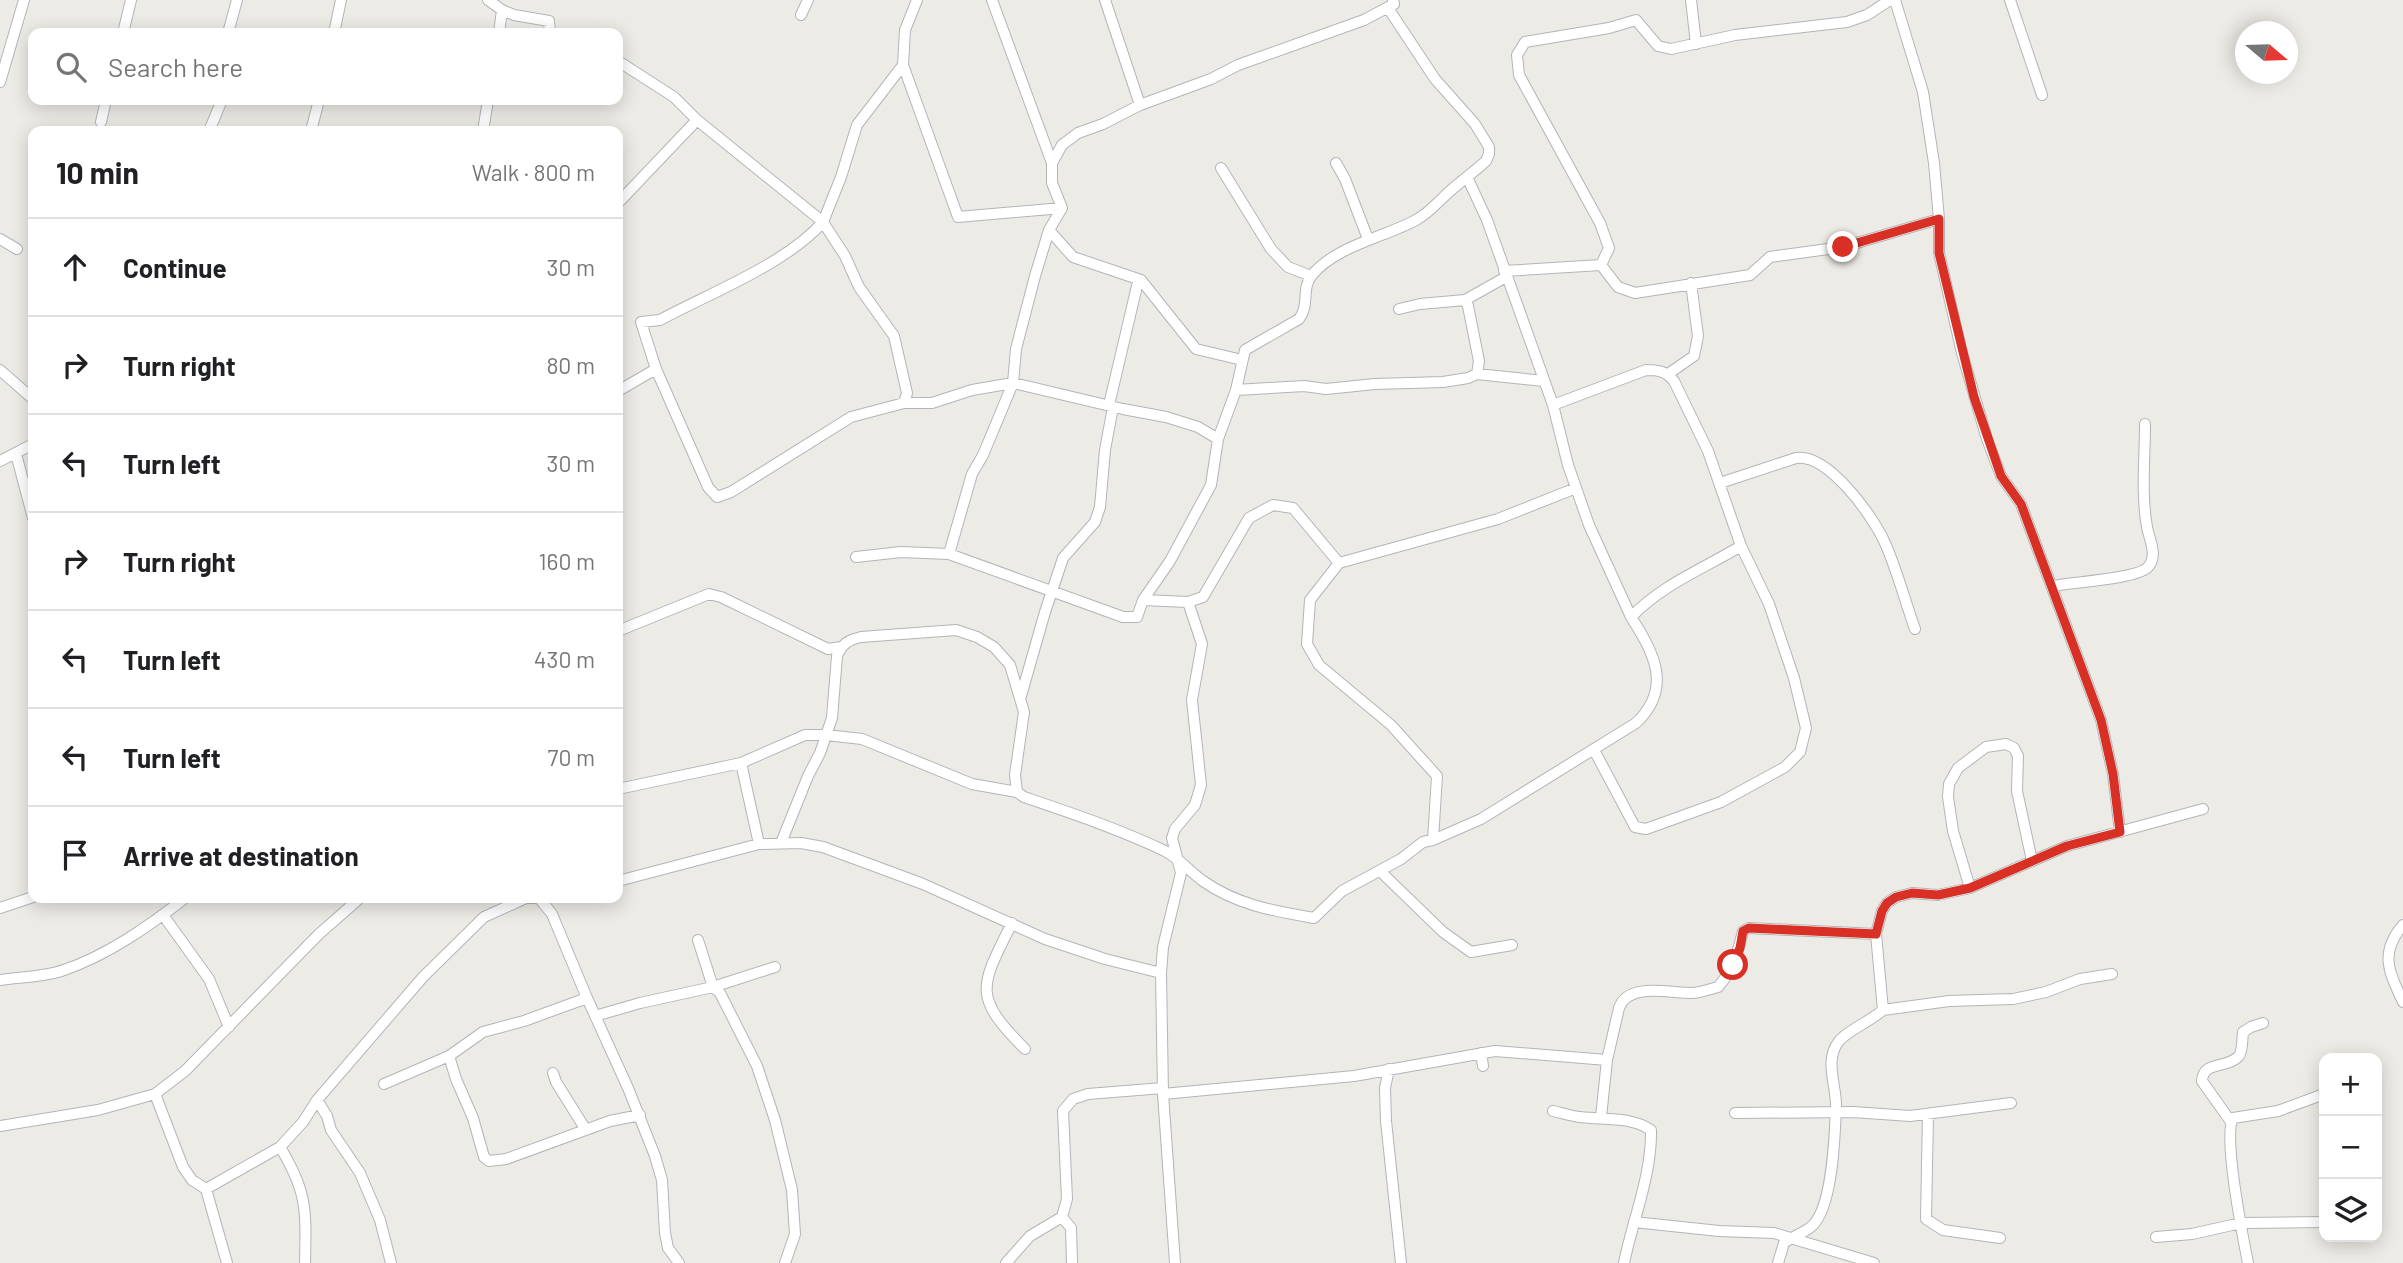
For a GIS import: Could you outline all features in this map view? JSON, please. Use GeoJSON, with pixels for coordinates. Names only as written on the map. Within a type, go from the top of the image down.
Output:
{"type":"FeatureCollection","features":[{"type":"Feature","properties":{"kind":"street"},"geometry":{"type":"LineString","coordinates":[[0,82],[24,0]]}},
{"type":"Feature","properties":{"kind":"street"},"geometry":{"type":"LineString","coordinates":[[124,28],[131,0]]}},
{"type":"Feature","properties":{"kind":"street"},"geometry":{"type":"LineString","coordinates":[[229,28],[237,0]]}},
{"type":"Feature","properties":{"kind":"street"},"geometry":{"type":"LineString","coordinates":[[335,28],[341,0]]}},
{"type":"Feature","properties":{"kind":"street"},"geometry":{"type":"LineString","coordinates":[[488,0],[514,15],[549,22],[550,28]]}},
{"type":"Feature","properties":{"kind":"street"},"geometry":{"type":"LineString","coordinates":[[801,15],[808,0]]}},
{"type":"Feature","properties":{"kind":"street"},"geometry":{"type":"LineString","coordinates":[[917,0],[905,30],[904,65],[958,217],[1062,208]]}},
{"type":"Feature","properties":{"kind":"street"},"geometry":{"type":"LineString","coordinates":[[992,0],[1052,163],[1052,183],[1062,208]]}},
{"type":"Feature","properties":{"kind":"street"},"geometry":{"type":"LineString","coordinates":[[1105,0],[1140,105]]}},
{"type":"Feature","properties":{"kind":"street"},"geometry":{"type":"LineString","coordinates":[[1691,0],[1696,44]]}},
{"type":"Feature","properties":{"kind":"street"},"geometry":{"type":"LineString","coordinates":[[1601,265],[1609,248],[1600,223],[1519,75],[1517,55],[1525,42],[1609,28],[1629,21],[1640,23],[1658,46],[1664,49],[1735,35],[1847,22],[1867,15],[1890,0]]}},
{"type":"Feature","properties":{"kind":"street"},"geometry":{"type":"LineString","coordinates":[[1895,0],[1923,92],[1931,133],[1939,219],[1939,253],[1974,397],[2001,476],[2021,504],[2101,720],[2113,774],[2120,832]]}},
{"type":"Feature","properties":{"kind":"street"},"geometry":{"type":"LineString","coordinates":[[2010,0],[2042,95]]}},
{"type":"Feature","properties":{"kind":"street"},"geometry":{"type":"LineString","coordinates":[[856,557],[901,552],[949,554],[1123,617],[1137,617],[1143,600],[1170,561],[1211,485],[1218,439],[1236,390],[1245,350],[1299,319],[1305,312],[1307,284],[1311,276],[1334,258],[1368,239],[1417,220],[1486,161],[1489,147],[1475,124],[1427,68],[1394,3],[1364,20],[1238,65],[1211,79],[1140,105],[1078,133],[1062,145],[1052,163]]}},
{"type":"Feature","properties":{"kind":"street"},"geometry":{"type":"LineString","coordinates":[[500,28],[502,10]]}},
{"type":"Feature","properties":{"kind":"street"},"geometry":{"type":"LineString","coordinates":[[623,64],[674,97],[697,120],[822,222],[845,256],[859,286],[894,336],[907,393],[904,403]]}},
{"type":"Feature","properties":{"kind":"street"},"geometry":{"type":"LineString","coordinates":[[904,65],[857,125],[841,177],[822,222],[812,234],[771,263],[660,320],[641,322],[656,369],[708,487],[717,497],[731,492],[852,417],[904,403],[932,403],[972,390],[1013,383],[1113,407],[1166,416],[1198,427],[1218,439]]}},
{"type":"Feature","properties":{"kind":"street"},"geometry":{"type":"LineString","coordinates":[[101,122],[105,105]]}},
{"type":"Feature","properties":{"kind":"street"},"geometry":{"type":"LineString","coordinates":[[211,126],[220,105]]}},
{"type":"Feature","properties":{"kind":"street"},"geometry":{"type":"LineString","coordinates":[[313,126],[318,105]]}},
{"type":"Feature","properties":{"kind":"street"},"geometry":{"type":"LineString","coordinates":[[484,126],[487,105]]}},
{"type":"Feature","properties":{"kind":"street"},"geometry":{"type":"LineString","coordinates":[[623,198],[697,120]]}},
{"type":"Feature","properties":{"kind":"street"},"geometry":{"type":"LineString","coordinates":[[1336,163],[1368,239]]}},
{"type":"Feature","properties":{"kind":"street"},"geometry":{"type":"LineString","coordinates":[[1221,168],[1271,249],[1288,267],[1311,276]]}},
{"type":"Feature","properties":{"kind":"street"},"geometry":{"type":"LineString","coordinates":[[623,788],[741,763],[805,735],[862,740],[972,784],[1017,792],[1177,858],[1203,881],[1241,902],[1267,910],[1314,918],[1342,891],[1401,859],[1423,842],[1481,819],[1636,723],[1650,710],[1654,700],[1657,677],[1653,658],[1589,525],[1553,405],[1488,220],[1467,177]]}},
{"type":"Feature","properties":{"kind":"street"},"geometry":{"type":"LineString","coordinates":[[949,554],[972,474],[983,455],[1013,383],[1016,349],[1049,230],[1062,208]]}},
{"type":"Feature","properties":{"kind":"street"},"geometry":{"type":"LineString","coordinates":[[1601,265],[1618,287],[1629,292],[1750,275],[1770,257],[1843,247],[1939,219]]}},
{"type":"Feature","properties":{"kind":"street"},"geometry":{"type":"LineString","coordinates":[[1049,230],[1073,257],[1141,280],[1196,349],[1242,360]]}},
{"type":"Feature","properties":{"kind":"street"},"geometry":{"type":"LineString","coordinates":[[0,239],[17,248]]}},
{"type":"Feature","properties":{"kind":"street"},"geometry":{"type":"LineString","coordinates":[[1399,309],[1420,304],[1465,300],[1505,274],[1601,265]]}},
{"type":"Feature","properties":{"kind":"street"},"geometry":{"type":"LineString","coordinates":[[1113,407],[1109,405],[1137,286],[1141,280]]}},
{"type":"Feature","properties":{"kind":"street"},"geometry":{"type":"LineString","coordinates":[[1668,374],[1694,356],[1698,336],[1691,283]]}},
{"type":"Feature","properties":{"kind":"street"},"geometry":{"type":"LineString","coordinates":[[1465,300],[1479,361],[1476,374]]}},
{"type":"Feature","properties":{"kind":"street"},"geometry":{"type":"LineString","coordinates":[[623,388],[656,369]]}},
{"type":"Feature","properties":{"kind":"street"},"geometry":{"type":"LineString","coordinates":[[0,370],[28,395]]}},
{"type":"Feature","properties":{"kind":"street"},"geometry":{"type":"LineString","coordinates":[[1553,405],[1646,370],[1668,374],[1674,381],[1692,415],[1720,483],[1741,546],[1769,604],[1794,678],[1806,728],[1800,752],[1785,767],[1721,802],[1641,830],[1635,827],[1594,750]]}},
{"type":"Feature","properties":{"kind":"street"},"geometry":{"type":"LineString","coordinates":[[1236,390],[1304,386],[1326,389],[1443,382],[1468,379],[1476,374],[1544,382]]}},
{"type":"Feature","properties":{"kind":"street"},"geometry":{"type":"LineString","coordinates":[[1021,696],[1063,558],[1095,522],[1100,507],[1113,407]]}},
{"type":"Feature","properties":{"kind":"street"},"geometry":{"type":"LineString","coordinates":[[2053,586],[2136,574],[2148,567],[2153,560],[2147,527],[2144,424]]}},
{"type":"Feature","properties":{"kind":"street"},"geometry":{"type":"LineString","coordinates":[[0,461],[28,447]]}},
{"type":"Feature","properties":{"kind":"street"},"geometry":{"type":"LineString","coordinates":[[16,454],[28,499]]}},
{"type":"Feature","properties":{"kind":"street"},"geometry":{"type":"LineString","coordinates":[[1720,483],[1805,456],[1819,462],[1841,481],[1875,523],[1886,544],[1915,629]]}},
{"type":"Feature","properties":{"kind":"street"},"geometry":{"type":"LineString","coordinates":[[1433,840],[1437,776],[1391,725],[1319,665],[1307,644],[1310,600],[1339,563],[1498,519],[1576,488]]}},
{"type":"Feature","properties":{"kind":"street"},"geometry":{"type":"LineString","coordinates":[[1143,600],[1188,602],[1203,597],[1249,518],[1273,505],[1293,508],[1339,563]]}},
{"type":"Feature","properties":{"kind":"street"},"geometry":{"type":"LineString","coordinates":[[1631,617],[1677,580],[1741,546]]}},
{"type":"Feature","properties":{"kind":"street"},"geometry":{"type":"LineString","coordinates":[[623,629],[709,594],[721,597],[828,649],[841,647]]}},
{"type":"Feature","properties":{"kind":"street"},"geometry":{"type":"LineString","coordinates":[[1175,1263],[1163,1091],[1161,973],[1168,918],[1181,873],[1171,838],[1195,805],[1201,785],[1192,700],[1202,644],[1188,602]]}},
{"type":"Feature","properties":{"kind":"street"},"geometry":{"type":"LineString","coordinates":[[781,843],[832,718],[837,656],[841,647],[850,640],[861,637],[956,630],[977,636],[994,647],[1010,665],[1024,712],[1015,775],[1017,792]]}},
{"type":"Feature","properties":{"kind":"street"},"geometry":{"type":"LineString","coordinates":[[1970,888],[1953,831],[1949,784],[1958,768],[1986,747],[2006,744],[2014,748],[2018,756],[2017,791],[2032,861]]}},
{"type":"Feature","properties":{"kind":"street"},"geometry":{"type":"LineString","coordinates":[[741,763],[759,844]]}},
{"type":"Feature","properties":{"kind":"street"},"geometry":{"type":"LineString","coordinates":[[1883,1010],[1876,934],[1882,911],[1887,903],[1896,897],[1912,893],[1938,895],[1970,888],[2067,846],[2203,809]]}},
{"type":"Feature","properties":{"kind":"street"},"geometry":{"type":"LineString","coordinates":[[623,880],[759,844],[823,847],[923,884],[1045,939],[1105,959],[1161,973]]}},
{"type":"Feature","properties":{"kind":"street"},"geometry":{"type":"LineString","coordinates":[[1380,871],[1443,932],[1471,952],[1512,945]]}},
{"type":"Feature","properties":{"kind":"street"},"geometry":{"type":"LineString","coordinates":[[0,908],[28,899]]}},
{"type":"Feature","properties":{"kind":"street"},"geometry":{"type":"LineString","coordinates":[[0,980],[62,971],[100,955],[179,903]]}},
{"type":"Feature","properties":{"kind":"street"},"geometry":{"type":"LineString","coordinates":[[0,1126],[97,1110],[155,1094],[185,1071],[319,934],[354,903]]}},
{"type":"Feature","properties":{"kind":"street"},"geometry":{"type":"LineString","coordinates":[[206,1189],[280,1147],[303,1122],[317,1100],[424,977],[484,917],[515,903]]}},
{"type":"Feature","properties":{"kind":"street"},"geometry":{"type":"LineString","coordinates":[[543,903],[552,914],[640,1115],[662,1180],[664,1233],[673,1261]]}},
{"type":"Feature","properties":{"kind":"street"},"geometry":{"type":"LineString","coordinates":[[163,915],[209,979],[229,1027]]}},
{"type":"Feature","properties":{"kind":"street"},"geometry":{"type":"LineString","coordinates":[[1012,923],[989,974],[987,1004],[1005,1030],[1025,1049]]}},
{"type":"Feature","properties":{"kind":"street"},"geometry":{"type":"LineString","coordinates":[[2403,925],[2391,944],[2387,957],[2403,1002]]}},
{"type":"Feature","properties":{"kind":"street"},"geometry":{"type":"LineString","coordinates":[[1601,1117],[1607,1060],[1621,1001],[1630,995],[1662,990],[1691,993],[1718,986],[1733,965],[1743,931],[1749,928],[1876,934]]}},
{"type":"Feature","properties":{"kind":"street"},"geometry":{"type":"LineString","coordinates":[[698,940],[713,987],[720,993],[757,1066],[775,1120],[792,1190],[795,1234],[785,1263]]}},
{"type":"Feature","properties":{"kind":"street"},"geometry":{"type":"LineString","coordinates":[[595,1016],[713,987],[775,967]]}},
{"type":"Feature","properties":{"kind":"street"},"geometry":{"type":"LineString","coordinates":[[1778,1263],[1784,1243],[1812,1226],[1823,1209],[1835,1112],[1833,1053],[1840,1040],[1883,1010],[1949,1001],[2013,999],[2046,992],[2080,979],[2112,974]]}},
{"type":"Feature","properties":{"kind":"street"},"geometry":{"type":"LineString","coordinates":[[384,1084],[450,1056],[482,1032],[524,1021],[587,998]]}},
{"type":"Feature","properties":{"kind":"street"},"geometry":{"type":"LineString","coordinates":[[2248,1263],[2231,1146],[2231,1122],[2202,1081],[2202,1074],[2208,1068],[2235,1059],[2241,1051],[2243,1032],[2263,1023]]}},
{"type":"Feature","properties":{"kind":"street"},"geometry":{"type":"LineString","coordinates":[[1006,1263],[1030,1236],[1062,1217],[1068,1199],[1063,1111],[1073,1099],[1088,1094],[1354,1076],[1495,1051],[1607,1060]]}},
{"type":"Feature","properties":{"kind":"street"},"geometry":{"type":"LineString","coordinates":[[1481,1053],[1483,1066]]}},
{"type":"Feature","properties":{"kind":"street"},"geometry":{"type":"LineString","coordinates":[[450,1056],[484,1157],[489,1161],[506,1159],[586,1130],[640,1115]]}},
{"type":"Feature","properties":{"kind":"street"},"geometry":{"type":"LineString","coordinates":[[1389,1069],[1385,1088],[1386,1121],[1401,1263]]}},
{"type":"Feature","properties":{"kind":"street"},"geometry":{"type":"LineString","coordinates":[[553,1073],[586,1130]]}},
{"type":"Feature","properties":{"kind":"street"},"geometry":{"type":"LineString","coordinates":[[155,1094],[183,1167],[192,1180],[206,1189],[227,1263]]}},
{"type":"Feature","properties":{"kind":"street"},"geometry":{"type":"LineString","coordinates":[[2231,1122],[2233,1118],[2278,1111],[2319,1096]]}},
{"type":"Feature","properties":{"kind":"street"},"geometry":{"type":"LineString","coordinates":[[317,1100],[327,1116],[331,1130],[360,1174],[380,1220],[391,1263]]}},
{"type":"Feature","properties":{"kind":"street"},"geometry":{"type":"LineString","coordinates":[[1735,1113],[1835,1112],[1910,1116],[2011,1103]]}},
{"type":"Feature","properties":{"kind":"street"},"geometry":{"type":"LineString","coordinates":[[1553,1111],[1582,1117],[1623,1119],[1642,1124],[1651,1130],[1651,1142],[1624,1263]]}},
{"type":"Feature","properties":{"kind":"street"},"geometry":{"type":"LineString","coordinates":[[1928,1114],[1926,1219],[1943,1230],[2000,1238]]}},
{"type":"Feature","properties":{"kind":"street"},"geometry":{"type":"LineString","coordinates":[[280,1147],[297,1174],[306,1210],[305,1263]]}},
{"type":"Feature","properties":{"kind":"street"},"geometry":{"type":"LineString","coordinates":[[1062,1217],[1071,1228],[1072,1263]]}},
{"type":"Feature","properties":{"kind":"street"},"geometry":{"type":"LineString","coordinates":[[1634,1222],[1719,1231],[1774,1233],[1874,1263]]}},
{"type":"Feature","properties":{"kind":"street"},"geometry":{"type":"LineString","coordinates":[[2156,1237],[2192,1234],[2241,1223],[2319,1222]]}},
{"type":"Feature","properties":{"kind":"route"},"geometry":{"type":"LineString","coordinates":[[1733,965],[1743,931],[1749,928],[1876,934],[1882,911],[1887,903],[1896,897],[1912,893],[1938,895],[1970,888],[2067,846],[2120,832],[2113,774],[2101,720],[2021,504],[2001,476],[1974,397],[1939,253],[1939,219],[1843,247]]}}]}
